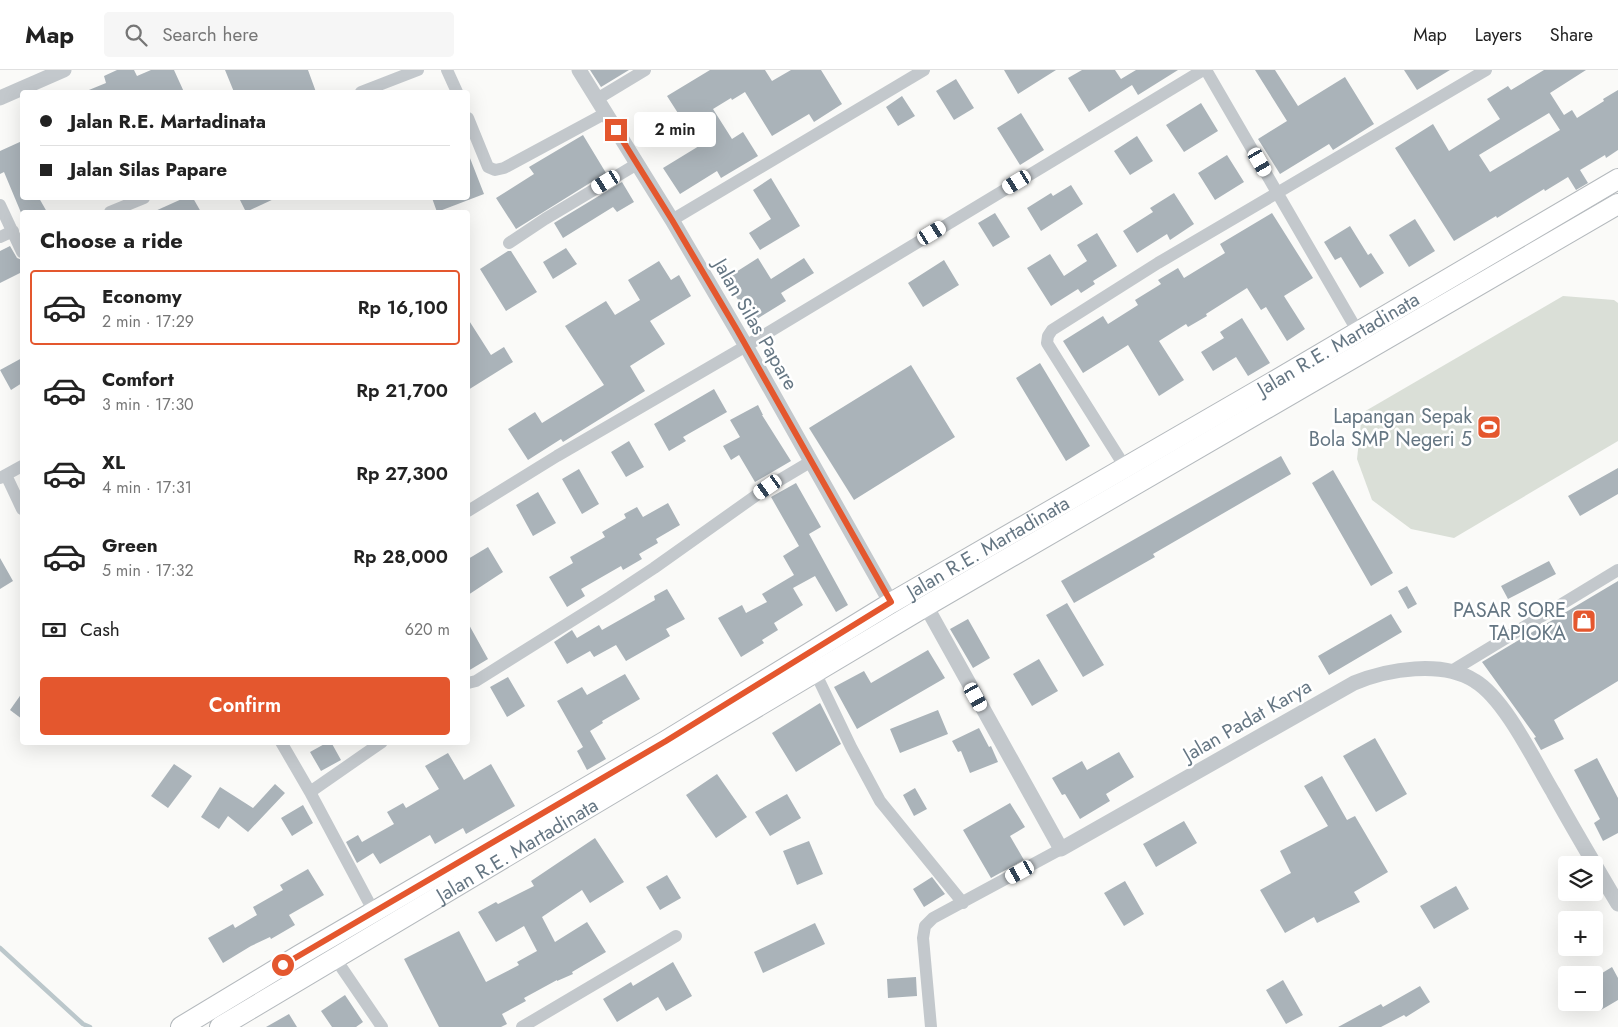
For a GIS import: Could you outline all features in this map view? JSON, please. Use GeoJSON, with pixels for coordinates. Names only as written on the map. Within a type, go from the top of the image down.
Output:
{"type":"FeatureCollection","features":[{"type":"Feature","properties":{"kind":"highway","name":"Jalan R.E. Martadinata"},"geometry":{"type":"LineString","coordinates":[[220,1027],[335,958],[666,741],[891,602],[1618,179]]}},
{"type":"Feature","properties":{"kind":"highway"},"geometry":{"type":"LineString","coordinates":[[1581,201],[1592,218]]}},
{"type":"Feature","properties":{"kind":"highway","name":"Jalan R.E. Martadinata"},"geometry":{"type":"LineString","coordinates":[[181,1027],[374,912],[513,841],[815,672],[1618,204]]}},
{"type":"Feature","properties":{"kind":"street"},"geometry":{"type":"LineString","coordinates":[[0,98],[64,70]]}},
{"type":"Feature","properties":{"kind":"street"},"geometry":{"type":"LineString","coordinates":[[366,90],[418,70]]}},
{"type":"Feature","properties":{"kind":"street"},"geometry":{"type":"LineString","coordinates":[[447,70],[456,90]]}},
{"type":"Feature","properties":{"kind":"street","name":"Jalan Silas Papare"},"geometry":{"type":"LineString","coordinates":[[579,70],[672,220],[746,346],[891,602]]}},
{"type":"Feature","properties":{"kind":"street"},"geometry":{"type":"LineString","coordinates":[[597,99],[646,70]]}},
{"type":"Feature","properties":{"kind":"street"},"geometry":{"type":"LineString","coordinates":[[672,220],[924,70]]}},
{"type":"Feature","properties":{"kind":"street"},"geometry":{"type":"LineString","coordinates":[[470,510],[1204,70],[1358,332]]}},
{"type":"Feature","properties":{"kind":"street"},"geometry":{"type":"LineString","coordinates":[[1125,466],[1047,343],[1048,336],[1052,330],[1158,263],[1486,70]]}},
{"type":"Feature","properties":{"kind":"street"},"geometry":{"type":"LineString","coordinates":[[470,123],[488,167],[495,170],[504,168],[606,112]]}},
{"type":"Feature","properties":{"kind":"street"},"geometry":{"type":"LineString","coordinates":[[510,243],[545,219],[637,164]]}},
{"type":"Feature","properties":{"kind":"street"},"geometry":{"type":"LineString","coordinates":[[115,210],[139,200]]}},
{"type":"Feature","properties":{"kind":"street"},"geometry":{"type":"LineString","coordinates":[[0,205],[20,248]]}},
{"type":"Feature","properties":{"kind":"street"},"geometry":{"type":"LineString","coordinates":[[0,237],[12,231]]}},
{"type":"Feature","properties":{"kind":"street"},"geometry":{"type":"LineString","coordinates":[[470,682],[610,597],[768,487],[810,462]]}},
{"type":"Feature","properties":{"kind":"street"},"geometry":{"type":"LineString","coordinates":[[20,467],[3,477],[20,506]]}},
{"type":"Feature","properties":{"kind":"street"},"geometry":{"type":"LineString","coordinates":[[1450,672],[1618,570]]}},
{"type":"Feature","properties":{"kind":"street"},"geometry":{"type":"LineString","coordinates":[[926,606],[1061,849],[928,922],[924,930],[931,1027]]}},
{"type":"Feature","properties":{"kind":"street","name":"Jalan Padat Karya"},"geometry":{"type":"LineString","coordinates":[[1061,849],[1354,683],[1372,676],[1399,670],[1450,672],[1477,682],[1508,716],[1618,904]]}},
{"type":"Feature","properties":{"kind":"street"},"geometry":{"type":"LineString","coordinates":[[815,672],[876,795],[886,810],[963,903]]}},
{"type":"Feature","properties":{"kind":"street"},"geometry":{"type":"LineString","coordinates":[[283,745],[374,912]]}},
{"type":"Feature","properties":{"kind":"street"},"geometry":{"type":"LineString","coordinates":[[310,792],[378,745]]}},
{"type":"Feature","properties":{"kind":"street"},"geometry":{"type":"LineString","coordinates":[[522,1027],[676,936]]}},
{"type":"Feature","properties":{"kind":"street"},"geometry":{"type":"LineString","coordinates":[[335,958],[382,1027]]}},
{"type":"Feature","properties":{"kind":"shaded area","name":"Lapangan Sepak Bola SMP Negeri 5"},"geometry":{"type":"Polygon","coordinates":[[[1563,296],[1614,300],[1618,303],[1618,441],[1454,538],[1411,529],[1372,500],[1357,459],[1362,413],[1563,296]]]}},
{"type":"Feature","properties":{"kind":"building"},"geometry":{"type":"Polygon","coordinates":[[[117,70],[134,70],[137,76],[151,70],[174,70],[183,90],[89,90],[106,83],[104,76],[117,70]]]}},
{"type":"Feature","properties":{"kind":"building"},"geometry":{"type":"Polygon","coordinates":[[[225,70],[308,70],[315,90],[233,90],[225,70]]]}},
{"type":"Feature","properties":{"kind":"building"},"geometry":{"type":"Polygon","coordinates":[[[590,70],[629,70],[601,87],[590,70]]]}},
{"type":"Feature","properties":{"kind":"building"},"geometry":{"type":"Polygon","coordinates":[[[710,70],[765,70],[772,81],[791,70],[821,70],[842,104],[814,122],[809,114],[772,136],[745,92],[732,100],[731,98],[713,109],[732,139],[743,132],[758,156],[721,178],[717,171],[680,194],[663,168],[699,146],[667,96],[710,70]]]}},
{"type":"Feature","properties":{"kind":"building"},"geometry":{"type":"Polygon","coordinates":[[[1004,70],[1056,70],[1018,94],[1004,70]]]}},
{"type":"Feature","properties":{"kind":"building"},"geometry":{"type":"Polygon","coordinates":[[[1082,70],[1115,70],[1121,79],[1136,70],[1178,70],[1138,95],[1132,85],[1089,112],[1068,78],[1082,70]]]}},
{"type":"Feature","properties":{"kind":"building"},"geometry":{"type":"Polygon","coordinates":[[[1255,70],[1275,70],[1298,106],[1345,77],[1374,124],[1333,150],[1329,144],[1280,174],[1258,139],[1287,121],[1255,70]]]}},
{"type":"Feature","properties":{"kind":"building"},"geometry":{"type":"Polygon","coordinates":[[[1404,70],[1450,70],[1417,90],[1404,70]]]}},
{"type":"Feature","properties":{"kind":"building"},"geometry":{"type":"Polygon","coordinates":[[[1544,70],[1586,70],[1550,93],[1564,115],[1572,110],[1577,118],[1618,90],[1618,150],[1606,158],[1605,155],[1580,170],[1588,183],[1576,190],[1568,177],[1454,241],[1395,148],[1433,124],[1449,151],[1500,119],[1487,99],[1508,86],[1511,90],[1544,70]],[[1549,113],[1479,155],[1490,172],[1560,130],[1549,113]]]}},
{"type":"Feature","properties":{"kind":"building"},"geometry":{"type":"Polygon","coordinates":[[[956,79],[974,108],[954,120],[936,91],[956,79]]]}},
{"type":"Feature","properties":{"kind":"building"},"geometry":{"type":"Polygon","coordinates":[[[902,96],[915,116],[898,126],[886,107],[902,96]]]}},
{"type":"Feature","properties":{"kind":"building"},"geometry":{"type":"Polygon","coordinates":[[[1201,103],[1218,131],[1184,152],[1166,125],[1201,103]]]}},
{"type":"Feature","properties":{"kind":"building"},"geometry":{"type":"Polygon","coordinates":[[[1021,113],[1044,150],[1020,165],[997,128],[1021,113]]]}},
{"type":"Feature","properties":{"kind":"building"},"geometry":{"type":"Polygon","coordinates":[[[583,135],[606,173],[516,229],[496,198],[534,174],[529,167],[583,135]]]}},
{"type":"Feature","properties":{"kind":"building"},"geometry":{"type":"Polygon","coordinates":[[[1137,136],[1153,161],[1130,175],[1114,151],[1137,136]]]}},
{"type":"Feature","properties":{"kind":"building"},"geometry":{"type":"Polygon","coordinates":[[[20,142],[20,200],[40,200],[46,210],[20,210],[4,172],[0,174],[0,151],[20,142]]]}},
{"type":"Feature","properties":{"kind":"building"},"geometry":{"type":"Polygon","coordinates":[[[1227,155],[1244,182],[1215,200],[1198,173],[1227,155]]]}},
{"type":"Feature","properties":{"kind":"building"},"geometry":{"type":"Polygon","coordinates":[[[470,158],[484,194],[470,199],[470,158]]]}},
{"type":"Feature","properties":{"kind":"building"},"geometry":{"type":"Polygon","coordinates":[[[771,178],[800,226],[760,250],[749,233],[771,219],[753,190],[771,178]]]}},
{"type":"Feature","properties":{"kind":"building"},"geometry":{"type":"Polygon","coordinates":[[[622,182],[634,202],[617,212],[613,207],[563,238],[554,223],[622,182]]]}},
{"type":"Feature","properties":{"kind":"building"},"geometry":{"type":"Polygon","coordinates":[[[1071,185],[1083,204],[1041,231],[1027,208],[1051,193],[1053,196],[1071,185]]]}},
{"type":"Feature","properties":{"kind":"building"},"geometry":{"type":"Polygon","coordinates":[[[1174,193],[1194,224],[1170,240],[1167,234],[1137,253],[1123,231],[1153,212],[1150,208],[1174,193]]]}},
{"type":"Feature","properties":{"kind":"building"},"geometry":{"type":"Polygon","coordinates":[[[180,200],[194,200],[200,210],[157,210],[180,200]]]}},
{"type":"Feature","properties":{"kind":"building"},"geometry":{"type":"Polygon","coordinates":[[[240,200],[272,200],[250,210],[245,210],[240,200]]]}},
{"type":"Feature","properties":{"kind":"building"},"geometry":{"type":"Polygon","coordinates":[[[433,200],[468,200],[442,210],[436,210],[433,200]]]}},
{"type":"Feature","properties":{"kind":"building"},"geometry":{"type":"Polygon","coordinates":[[[995,213],[1010,237],[993,247],[978,223],[995,213]]]}},
{"type":"Feature","properties":{"kind":"building"},"geometry":{"type":"Polygon","coordinates":[[[1272,213],[1313,278],[1284,296],[1305,329],[1287,341],[1266,307],[1261,310],[1247,288],[1206,314],[1207,316],[1188,327],[1186,324],[1159,341],[1184,380],[1159,396],[1128,345],[1083,373],[1063,341],[1103,316],[1108,324],[1138,305],[1135,300],[1161,284],[1158,280],[1178,268],[1184,278],[1225,253],[1220,244],[1272,213]]]}},
{"type":"Feature","properties":{"kind":"building"},"geometry":{"type":"Polygon","coordinates":[[[1415,219],[1435,251],[1409,267],[1389,235],[1415,219]]]}},
{"type":"Feature","properties":{"kind":"building"},"geometry":{"type":"Polygon","coordinates":[[[1350,226],[1368,255],[1371,253],[1384,273],[1360,288],[1341,257],[1335,260],[1324,242],[1350,226]]]}},
{"type":"Feature","properties":{"kind":"building"},"geometry":{"type":"Polygon","coordinates":[[[1097,233],[1117,266],[1093,281],[1095,284],[1081,293],[1078,289],[1051,306],[1027,268],[1050,254],[1064,276],[1087,261],[1077,245],[1097,233]]]}},
{"type":"Feature","properties":{"kind":"building"},"geometry":{"type":"Polygon","coordinates":[[[10,246],[17,258],[20,259],[20,273],[0,283],[0,251],[10,246]]]}},
{"type":"Feature","properties":{"kind":"building"},"geometry":{"type":"Polygon","coordinates":[[[566,248],[577,264],[553,279],[543,262],[566,248]]]}},
{"type":"Feature","properties":{"kind":"building"},"geometry":{"type":"Polygon","coordinates":[[[508,251],[511,251],[537,292],[506,311],[480,269],[508,251]]]}},
{"type":"Feature","properties":{"kind":"building"},"geometry":{"type":"Polygon","coordinates":[[[758,258],[771,279],[804,258],[814,273],[781,293],[786,301],[752,322],[725,279],[758,258]]]}},
{"type":"Feature","properties":{"kind":"building"},"geometry":{"type":"Polygon","coordinates":[[[944,260],[959,285],[923,307],[908,283],[944,260]]]}},
{"type":"Feature","properties":{"kind":"building"},"geometry":{"type":"Polygon","coordinates":[[[659,261],[671,280],[679,275],[691,296],[650,321],[665,344],[630,366],[645,391],[563,442],[561,439],[528,460],[508,429],[535,412],[542,423],[604,385],[565,326],[606,301],[615,315],[640,300],[628,280],[659,261]]]}},
{"type":"Feature","properties":{"kind":"building"},"geometry":{"type":"Polygon","coordinates":[[[1242,318],[1270,363],[1248,376],[1236,357],[1213,371],[1201,352],[1224,338],[1220,332],[1242,318]]]}},
{"type":"Feature","properties":{"kind":"building"},"geometry":{"type":"Polygon","coordinates":[[[470,322],[491,355],[504,347],[513,362],[470,389],[470,322]]]}},
{"type":"Feature","properties":{"kind":"building"},"geometry":{"type":"Polygon","coordinates":[[[20,359],[20,384],[11,390],[0,370],[20,359]]]}},
{"type":"Feature","properties":{"kind":"building"},"geometry":{"type":"Polygon","coordinates":[[[1040,363],[1090,446],[1066,461],[1016,378],[1040,363]]]}},
{"type":"Feature","properties":{"kind":"building"},"geometry":{"type":"Polygon","coordinates":[[[911,365],[955,437],[854,500],[809,428],[911,365]]]}},
{"type":"Feature","properties":{"kind":"building"},"geometry":{"type":"Polygon","coordinates":[[[714,389],[727,412],[683,437],[686,441],[669,451],[654,424],[714,389]]]}},
{"type":"Feature","properties":{"kind":"building"},"geometry":{"type":"Polygon","coordinates":[[[758,405],[762,415],[791,461],[755,482],[739,455],[731,460],[723,446],[740,437],[730,420],[758,405]]]}},
{"type":"Feature","properties":{"kind":"building"},"geometry":{"type":"Polygon","coordinates":[[[629,441],[644,467],[626,477],[611,452],[629,441]]]}},
{"type":"Feature","properties":{"kind":"building"},"geometry":{"type":"Polygon","coordinates":[[[1281,456],[1291,474],[1153,554],[1155,557],[1074,603],[1061,581],[1281,456]]]}},
{"type":"Feature","properties":{"kind":"building"},"geometry":{"type":"Polygon","coordinates":[[[1618,468],[1618,494],[1580,516],[1568,496],[1618,468]]]}},
{"type":"Feature","properties":{"kind":"building"},"geometry":{"type":"Polygon","coordinates":[[[579,469],[599,504],[582,514],[562,479],[579,469]]]}},
{"type":"Feature","properties":{"kind":"building"},"geometry":{"type":"Polygon","coordinates":[[[1333,470],[1393,573],[1371,586],[1312,483],[1333,470]]]}},
{"type":"Feature","properties":{"kind":"building"},"geometry":{"type":"Polygon","coordinates":[[[796,483],[821,527],[809,534],[848,605],[836,612],[815,576],[793,588],[803,605],[774,623],[778,630],[762,640],[764,643],[741,657],[718,618],[742,605],[746,613],[767,602],[762,594],[794,575],[783,556],[799,546],[771,497],[796,483]]]}},
{"type":"Feature","properties":{"kind":"building"},"geometry":{"type":"Polygon","coordinates":[[[538,492],[556,523],[533,536],[516,505],[538,492]]]}},
{"type":"Feature","properties":{"kind":"building"},"geometry":{"type":"Polygon","coordinates":[[[668,503],[680,525],[656,539],[658,543],[639,554],[642,559],[623,570],[621,566],[581,589],[585,596],[567,607],[549,577],[573,563],[570,557],[605,537],[602,532],[626,518],[624,514],[637,507],[643,517],[668,503]]]}},
{"type":"Feature","properties":{"kind":"building"},"geometry":{"type":"Polygon","coordinates":[[[488,547],[503,572],[470,594],[470,558],[488,547]]]}},
{"type":"Feature","properties":{"kind":"building"},"geometry":{"type":"Polygon","coordinates":[[[0,558],[13,581],[0,589],[0,558]]]}},
{"type":"Feature","properties":{"kind":"building"},"geometry":{"type":"Polygon","coordinates":[[[1549,561],[1556,574],[1508,599],[1501,586],[1549,561]]]}},
{"type":"Feature","properties":{"kind":"building","name":"PASAR SORE TAPIOKA"},"geometry":{"type":"Polygon","coordinates":[[[1618,581],[1618,681],[1554,720],[1564,739],[1541,750],[1534,738],[1536,737],[1482,662],[1618,581]]]}},
{"type":"Feature","properties":{"kind":"building"},"geometry":{"type":"Polygon","coordinates":[[[1407,586],[1417,604],[1408,609],[1398,591],[1407,586]]]}},
{"type":"Feature","properties":{"kind":"building"},"geometry":{"type":"Polygon","coordinates":[[[667,589],[685,619],[666,629],[670,636],[626,661],[616,645],[594,657],[590,651],[567,664],[554,642],[572,630],[577,638],[599,625],[602,630],[655,600],[654,596],[667,589]]]}},
{"type":"Feature","properties":{"kind":"building"},"geometry":{"type":"Polygon","coordinates":[[[1067,603],[1104,665],[1083,677],[1046,615],[1067,603]]]}},
{"type":"Feature","properties":{"kind":"building"},"geometry":{"type":"Polygon","coordinates":[[[1391,614],[1402,632],[1329,675],[1318,656],[1391,614]]]}},
{"type":"Feature","properties":{"kind":"building"},"geometry":{"type":"Polygon","coordinates":[[[968,619],[990,658],[973,668],[950,629],[968,619]]]}},
{"type":"Feature","properties":{"kind":"building"},"geometry":{"type":"Polygon","coordinates":[[[470,627],[488,659],[470,670],[470,627]]]}},
{"type":"Feature","properties":{"kind":"building"},"geometry":{"type":"Polygon","coordinates":[[[928,650],[945,678],[857,729],[834,687],[864,671],[871,683],[928,650]]]}},
{"type":"Feature","properties":{"kind":"building"},"geometry":{"type":"Polygon","coordinates":[[[1039,659],[1058,691],[1032,706],[1013,674],[1039,659]]]}},
{"type":"Feature","properties":{"kind":"building"},"geometry":{"type":"Polygon","coordinates":[[[625,674],[640,699],[602,721],[603,723],[590,731],[606,759],[587,770],[577,751],[583,747],[557,701],[582,687],[587,695],[625,674]]]}},
{"type":"Feature","properties":{"kind":"building"},"geometry":{"type":"Polygon","coordinates":[[[508,677],[525,706],[507,717],[490,687],[508,677]]]}},
{"type":"Feature","properties":{"kind":"building"},"geometry":{"type":"Polygon","coordinates":[[[20,696],[20,718],[10,710],[20,696]]]}},
{"type":"Feature","properties":{"kind":"building"},"geometry":{"type":"Polygon","coordinates":[[[820,703],[841,744],[796,772],[772,733],[820,703]]]}},
{"type":"Feature","properties":{"kind":"building"},"geometry":{"type":"Polygon","coordinates":[[[938,710],[948,734],[900,753],[890,729],[938,710]]]}},
{"type":"Feature","properties":{"kind":"building"},"geometry":{"type":"Polygon","coordinates":[[[979,728],[989,747],[991,746],[998,762],[970,773],[961,751],[958,752],[952,741],[979,728]]]}},
{"type":"Feature","properties":{"kind":"building"},"geometry":{"type":"Polygon","coordinates":[[[1375,738],[1407,794],[1376,812],[1343,756],[1375,738]]]}},
{"type":"Feature","properties":{"kind":"building"},"geometry":{"type":"Polygon","coordinates":[[[323,745],[333,745],[341,760],[321,771],[310,752],[323,745]]]}},
{"type":"Feature","properties":{"kind":"building"},"geometry":{"type":"Polygon","coordinates":[[[1119,752],[1134,777],[1106,794],[1110,801],[1080,819],[1065,794],[1062,795],[1052,778],[1082,761],[1087,770],[1119,752]]]}},
{"type":"Feature","properties":{"kind":"building"},"geometry":{"type":"Polygon","coordinates":[[[448,753],[464,780],[491,764],[515,806],[466,834],[463,828],[435,844],[430,835],[380,864],[373,853],[357,863],[346,842],[358,835],[362,842],[394,824],[387,812],[403,803],[406,808],[439,789],[425,766],[448,753]]]}},
{"type":"Feature","properties":{"kind":"building"},"geometry":{"type":"Polygon","coordinates":[[[1597,758],[1618,798],[1618,833],[1603,841],[1594,823],[1600,819],[1574,770],[1597,758]]]}},
{"type":"Feature","properties":{"kind":"building"},"geometry":{"type":"Polygon","coordinates":[[[174,764],[192,776],[168,808],[151,796],[174,764]]]}},
{"type":"Feature","properties":{"kind":"building"},"geometry":{"type":"Polygon","coordinates":[[[717,774],[747,817],[716,838],[686,795],[717,774]]]}},
{"type":"Feature","properties":{"kind":"building"},"geometry":{"type":"Polygon","coordinates":[[[1322,776],[1347,820],[1355,816],[1388,872],[1354,892],[1360,902],[1317,923],[1314,917],[1285,933],[1260,890],[1291,873],[1280,851],[1328,826],[1304,786],[1322,776]]]}},
{"type":"Feature","properties":{"kind":"building"},"geometry":{"type":"Polygon","coordinates":[[[275,784],[285,793],[248,832],[228,816],[219,829],[201,817],[220,787],[253,808],[275,784]]]}},
{"type":"Feature","properties":{"kind":"building"},"geometry":{"type":"Polygon","coordinates":[[[915,788],[927,809],[914,816],[903,795],[915,788]]]}},
{"type":"Feature","properties":{"kind":"building"},"geometry":{"type":"Polygon","coordinates":[[[787,794],[801,818],[770,836],[755,812],[787,794]]]}},
{"type":"Feature","properties":{"kind":"building"},"geometry":{"type":"Polygon","coordinates":[[[1010,803],[1025,827],[1010,836],[1024,860],[991,878],[963,830],[1010,803]]]}},
{"type":"Feature","properties":{"kind":"building"},"geometry":{"type":"Polygon","coordinates":[[[303,805],[313,823],[292,836],[281,818],[303,805]]]}},
{"type":"Feature","properties":{"kind":"building"},"geometry":{"type":"Polygon","coordinates":[[[1184,821],[1197,843],[1156,867],[1143,844],[1184,821]]]}},
{"type":"Feature","properties":{"kind":"building"},"geometry":{"type":"Polygon","coordinates":[[[595,838],[624,882],[590,903],[582,890],[542,917],[555,942],[587,922],[606,952],[572,972],[573,974],[557,980],[524,998],[526,1001],[502,1014],[507,1024],[501,1027],[439,1027],[404,959],[459,931],[486,982],[519,965],[517,962],[537,951],[524,926],[496,942],[478,912],[534,886],[531,881],[595,838]]]}},
{"type":"Feature","properties":{"kind":"building"},"geometry":{"type":"Polygon","coordinates":[[[809,841],[823,874],[797,885],[783,851],[809,841]]]}},
{"type":"Feature","properties":{"kind":"building"},"geometry":{"type":"Polygon","coordinates":[[[308,869],[324,895],[289,915],[295,925],[271,939],[270,937],[251,946],[223,963],[208,938],[233,924],[235,928],[257,915],[253,907],[283,890],[280,885],[308,869]]]}},
{"type":"Feature","properties":{"kind":"building"},"geometry":{"type":"Polygon","coordinates":[[[667,875],[681,898],[660,910],[646,887],[667,875]]]}},
{"type":"Feature","properties":{"kind":"building"},"geometry":{"type":"Polygon","coordinates":[[[932,877],[945,894],[924,907],[913,889],[932,877]]]}},
{"type":"Feature","properties":{"kind":"building"},"geometry":{"type":"Polygon","coordinates":[[[1125,881],[1144,914],[1124,926],[1104,893],[1125,881]]]}},
{"type":"Feature","properties":{"kind":"building"},"geometry":{"type":"Polygon","coordinates":[[[1456,886],[1469,909],[1434,929],[1420,906],[1456,886]]]}},
{"type":"Feature","properties":{"kind":"building"},"geometry":{"type":"Polygon","coordinates":[[[815,923],[825,944],[763,973],[754,952],[815,923]]]}},
{"type":"Feature","properties":{"kind":"building"},"geometry":{"type":"Polygon","coordinates":[[[673,962],[692,996],[666,1011],[658,997],[617,1022],[603,999],[631,982],[633,986],[673,962]]]}},
{"type":"Feature","properties":{"kind":"building"},"geometry":{"type":"Polygon","coordinates":[[[1612,967],[1618,978],[1618,1000],[1603,1009],[1603,972],[1612,967]]]}},
{"type":"Feature","properties":{"kind":"building"},"geometry":{"type":"Polygon","coordinates":[[[916,977],[917,996],[888,998],[887,979],[916,977]]]}},
{"type":"Feature","properties":{"kind":"building"},"geometry":{"type":"Polygon","coordinates":[[[1283,980],[1303,1015],[1286,1024],[1266,990],[1283,980]]]}},
{"type":"Feature","properties":{"kind":"building"},"geometry":{"type":"Polygon","coordinates":[[[1420,986],[1430,1002],[1406,1017],[1404,1015],[1381,1027],[1338,1027],[1381,1004],[1383,1007],[1420,986]]]}},
{"type":"Feature","properties":{"kind":"building"},"geometry":{"type":"Polygon","coordinates":[[[345,995],[363,1022],[356,1027],[332,1027],[321,1011],[345,995]]]}},
{"type":"Feature","properties":{"kind":"building"},"geometry":{"type":"Polygon","coordinates":[[[289,1014],[297,1027],[266,1027],[289,1014]]]}},
{"type":"Feature","properties":{"kind":"waterway"},"geometry":{"type":"LineString","coordinates":[[0,948],[83,1024],[90,1027]]}},
{"type":"Feature","properties":{"kind":"place","name":"Lapangan Sepak Bola SMP Negeri 5"},"geometry":{"type":"Point","coordinates":[1489,427]}},
{"type":"Feature","properties":{"kind":"place","name":"PASAR SORE TAPIOKA"},"geometry":{"type":"Point","coordinates":[1584,621]}},
{"type":"Feature","properties":{"kind":"route"},"geometry":{"type":"LineString","coordinates":[[283,965],[666,741],[891,602],[810,462],[737,330],[616,130]]}}]}
